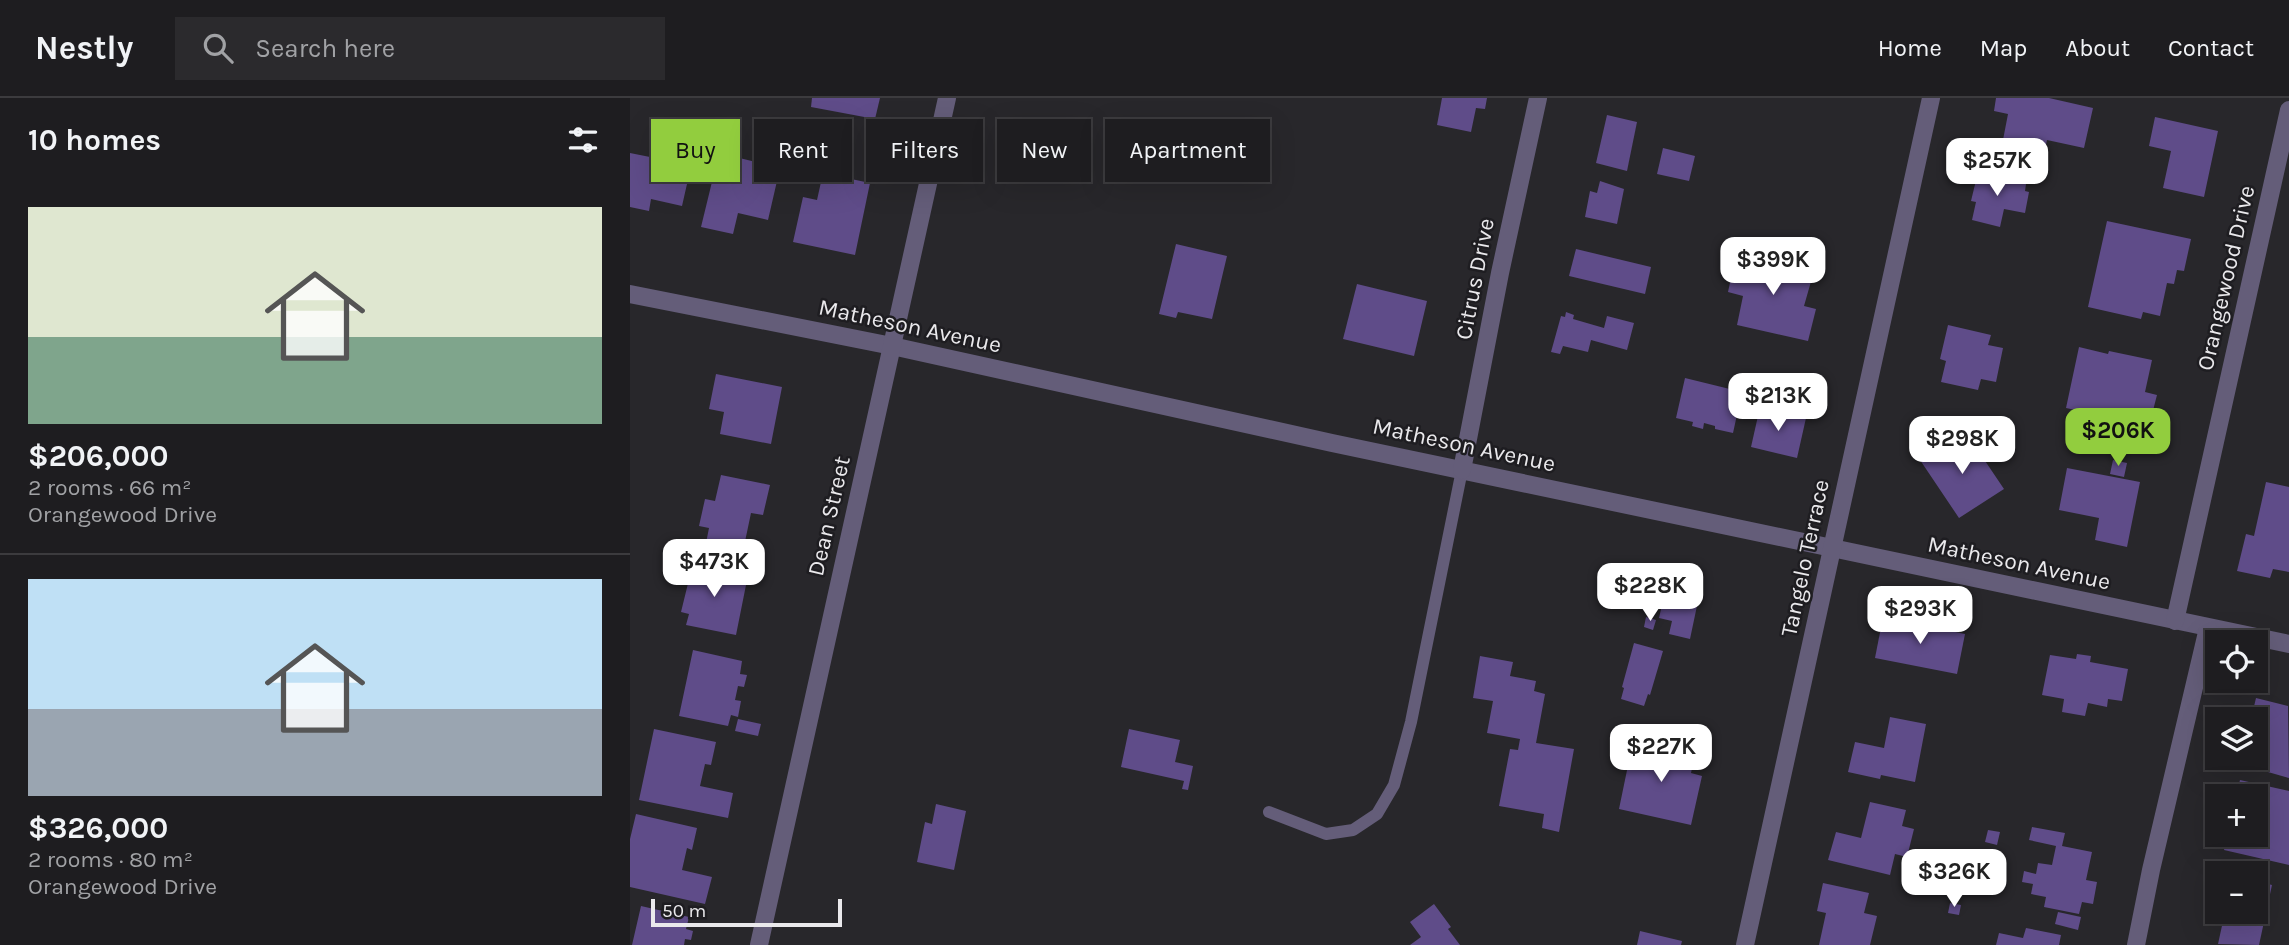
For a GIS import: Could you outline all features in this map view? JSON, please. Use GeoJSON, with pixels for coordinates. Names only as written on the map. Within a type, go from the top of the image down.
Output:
{"type":"FeatureCollection","features":[{"type":"Feature","properties":{"kind":"street","name":"Dean Street"},"geometry":{"type":"LineString","coordinates":[[759,945],[947,98]]}},
{"type":"Feature","properties":{"kind":"street","name":"Citrus Drive"},"geometry":{"type":"LineString","coordinates":[[1462,470],[1500,273],[1538,98]]}},
{"type":"Feature","properties":{"kind":"street","name":"Tangelo Terrace"},"geometry":{"type":"LineString","coordinates":[[1745,945],[1931,98]]}},
{"type":"Feature","properties":{"kind":"street","name":"Orangewood Drive"},"geometry":{"type":"LineString","coordinates":[[2175,621],[2289,110]]}},
{"type":"Feature","properties":{"kind":"street","name":"Matheson Avenue"},"geometry":{"type":"LineString","coordinates":[[630,293],[892,346],[2289,645]]}},
{"type":"Feature","properties":{"kind":"street"},"geometry":{"type":"LineString","coordinates":[[2136,945],[2208,628]]}},
{"type":"Feature","properties":{"kind":"lane"},"geometry":{"type":"LineString","coordinates":[[1269,812],[1326,834],[1353,830],[1377,814],[1394,785],[1411,722],[1462,470]]}},
{"type":"Feature","properties":{"kind":"building"},"geometry":{"type":"Polygon","coordinates":[[[812,98],[880,98],[875,119],[811,107],[812,98]]]}},
{"type":"Feature","properties":{"kind":"building"},"geometry":{"type":"Polygon","coordinates":[[[1442,98],[1487,98],[1485,109],[1476,108],[1471,132],[1437,125],[1442,98]]]}},
{"type":"Feature","properties":{"kind":"building"},"geometry":{"type":"Polygon","coordinates":[[[1996,98],[2049,98],[2093,108],[2084,148],[2047,140],[2044,154],[2002,145],[2008,114],[1994,111],[1996,98]]]}},
{"type":"Feature","properties":{"kind":"building"},"geometry":{"type":"Polygon","coordinates":[[[1607,115],[1637,122],[1627,171],[1596,163],[1607,115]]]}},
{"type":"Feature","properties":{"kind":"building"},"geometry":{"type":"Polygon","coordinates":[[[2155,117],[2218,131],[2204,197],[2163,188],[2171,151],[2149,146],[2155,117]]]}},
{"type":"Feature","properties":{"kind":"building"},"geometry":{"type":"Polygon","coordinates":[[[1663,148],[1695,156],[1689,181],[1657,174],[1663,148]]]}},
{"type":"Feature","properties":{"kind":"building"},"geometry":{"type":"Polygon","coordinates":[[[651,150],[651,182],[687,182],[682,206],[651,199],[649,211],[630,207],[630,153],[650,157],[651,150]]]}},
{"type":"Feature","properties":{"kind":"building"},"geometry":{"type":"Polygon","coordinates":[[[740,158],[754,162],[754,182],[777,182],[768,220],[738,213],[733,234],[701,227],[712,182],[740,182],[740,158]]]}},
{"type":"Feature","properties":{"kind":"building"},"geometry":{"type":"Polygon","coordinates":[[[1978,172],[2026,184],[2025,191],[2029,192],[2025,213],[2004,209],[2000,227],[1972,220],[1976,202],[1971,201],[1978,172]]]}},
{"type":"Feature","properties":{"kind":"building"},"geometry":{"type":"Polygon","coordinates":[[[852,179],[870,183],[855,255],[793,242],[803,197],[817,200],[821,182],[852,182],[852,179]]]}},
{"type":"Feature","properties":{"kind":"building"},"geometry":{"type":"Polygon","coordinates":[[[1600,181],[1624,189],[1617,224],[1585,217],[1590,191],[1597,193],[1600,181]]]}},
{"type":"Feature","properties":{"kind":"building"},"geometry":{"type":"Polygon","coordinates":[[[2107,221],[2191,239],[2184,271],[2177,270],[2174,284],[2167,283],[2160,316],[2143,312],[2141,319],[2088,307],[2107,221]]]}},
{"type":"Feature","properties":{"kind":"building"},"geometry":{"type":"Polygon","coordinates":[[[1176,244],[1227,256],[1212,319],[1178,312],[1176,318],[1159,314],[1176,244]]]}},
{"type":"Feature","properties":{"kind":"building"},"geometry":{"type":"Polygon","coordinates":[[[1576,249],[1651,267],[1645,294],[1569,276],[1576,249]]]}},
{"type":"Feature","properties":{"kind":"building"},"geometry":{"type":"Polygon","coordinates":[[[1736,254],[1814,271],[1804,306],[1816,309],[1808,341],[1737,325],[1743,296],[1728,292],[1736,254]]]}},
{"type":"Feature","properties":{"kind":"building"},"geometry":{"type":"Polygon","coordinates":[[[1357,284],[1427,301],[1414,356],[1343,339],[1357,284]]]}},
{"type":"Feature","properties":{"kind":"building"},"geometry":{"type":"Polygon","coordinates":[[[1566,312],[1574,315],[1573,319],[1604,328],[1607,316],[1634,323],[1627,350],[1591,340],[1588,352],[1563,346],[1560,354],[1551,352],[1561,316],[1565,317],[1566,312]]]}},
{"type":"Feature","properties":{"kind":"building"},"geometry":{"type":"Polygon","coordinates":[[[1948,325],[1991,335],[1988,345],[2003,348],[1996,382],[1981,379],[1978,390],[1941,382],[1946,361],[1940,359],[1948,325]]]}},
{"type":"Feature","properties":{"kind":"building"},"geometry":{"type":"Polygon","coordinates":[[[2079,347],[2152,360],[2145,392],[2157,395],[2149,426],[2066,408],[2079,347]]]}},
{"type":"Feature","properties":{"kind":"building"},"geometry":{"type":"Polygon","coordinates":[[[716,374],[782,387],[771,444],[720,434],[724,412],[709,409],[716,374]]]}},
{"type":"Feature","properties":{"kind":"building"},"geometry":{"type":"Polygon","coordinates":[[[1685,378],[1742,392],[1733,433],[1704,423],[1703,429],[1692,426],[1693,422],[1676,418],[1685,378]]]}},
{"type":"Feature","properties":{"kind":"building"},"geometry":{"type":"Polygon","coordinates":[[[1756,382],[1771,385],[1768,401],[1753,398],[1756,382]]]}},
{"type":"Feature","properties":{"kind":"building"},"geometry":{"type":"Polygon","coordinates":[[[1760,407],[1806,418],[1797,458],[1751,447],[1760,407]]]}},
{"type":"Feature","properties":{"kind":"building"},"geometry":{"type":"Polygon","coordinates":[[[1955,437],[1965,453],[1975,446],[2004,489],[1959,518],[1920,460],[1955,437]]]}},
{"type":"Feature","properties":{"kind":"building"},"geometry":{"type":"Polygon","coordinates":[[[2113,460],[2127,463],[2124,477],[2110,474],[2113,460]]]}},
{"type":"Feature","properties":{"kind":"building"},"geometry":{"type":"Polygon","coordinates":[[[2067,468],[2140,482],[2127,547],[2095,540],[2099,518],[2059,510],[2067,468]]]}},
{"type":"Feature","properties":{"kind":"building"},"geometry":{"type":"Polygon","coordinates":[[[721,475],[770,485],[763,515],[751,513],[743,551],[706,543],[709,528],[699,526],[705,499],[715,501],[721,475]]]}},
{"type":"Feature","properties":{"kind":"building"},"geometry":{"type":"Polygon","coordinates":[[[2266,482],[2289,487],[2289,572],[2273,569],[2270,578],[2237,571],[2246,534],[2254,536],[2266,482]]]}},
{"type":"Feature","properties":{"kind":"building"},"geometry":{"type":"Polygon","coordinates":[[[693,563],[748,575],[736,635],[686,625],[689,614],[681,612],[693,563]]]}},
{"type":"Feature","properties":{"kind":"building"},"geometry":{"type":"Polygon","coordinates":[[[1669,574],[1702,582],[1690,639],[1669,634],[1672,621],[1659,618],[1669,574]]]}},
{"type":"Feature","properties":{"kind":"building"},"geometry":{"type":"Polygon","coordinates":[[[1646,617],[1656,620],[1653,630],[1644,627],[1646,617]]]}},
{"type":"Feature","properties":{"kind":"building"},"geometry":{"type":"Polygon","coordinates":[[[1883,617],[1965,634],[1957,674],[1875,658],[1883,617]]]}},
{"type":"Feature","properties":{"kind":"building"},"geometry":{"type":"Polygon","coordinates":[[[1634,643],[1663,651],[1644,706],[1621,699],[1634,643]]]}},
{"type":"Feature","properties":{"kind":"building"},"geometry":{"type":"Polygon","coordinates":[[[693,650],[742,661],[740,674],[747,675],[744,687],[738,686],[735,700],[741,701],[738,717],[731,715],[728,726],[679,716],[693,650]]]}},
{"type":"Feature","properties":{"kind":"building"},"geometry":{"type":"Polygon","coordinates":[[[2077,654],[2091,656],[2090,662],[2128,669],[2122,701],[2108,699],[2107,707],[2088,703],[2085,716],[2062,712],[2064,699],[2042,695],[2050,655],[2076,659],[2077,654]]]}},
{"type":"Feature","properties":{"kind":"building"},"geometry":{"type":"Polygon","coordinates":[[[1480,656],[1513,662],[1510,676],[1536,681],[1534,691],[1545,694],[1536,743],[1574,749],[1559,832],[1542,828],[1544,814],[1499,806],[1510,749],[1518,750],[1520,739],[1487,733],[1493,701],[1473,698],[1480,656]]]}},
{"type":"Feature","properties":{"kind":"building"},"geometry":{"type":"Polygon","coordinates":[[[2256,698],[2288,706],[2289,778],[2261,770],[2268,770],[2268,707],[2254,707],[2256,698]]]}},
{"type":"Feature","properties":{"kind":"building"},"geometry":{"type":"Polygon","coordinates":[[[1890,717],[1926,724],[1915,782],[1881,775],[1880,779],[1848,772],[1855,742],[1884,748],[1890,717]]]}},
{"type":"Feature","properties":{"kind":"building"},"geometry":{"type":"Polygon","coordinates":[[[738,719],[761,724],[758,736],[735,731],[738,719]]]}},
{"type":"Feature","properties":{"kind":"building"},"geometry":{"type":"Polygon","coordinates":[[[654,729],[716,742],[711,765],[705,764],[700,786],[733,793],[728,818],[639,800],[654,729]]]}},
{"type":"Feature","properties":{"kind":"building"},"geometry":{"type":"Polygon","coordinates":[[[1129,729],[1180,740],[1175,762],[1193,766],[1188,790],[1182,789],[1184,781],[1121,767],[1129,729]]]}},
{"type":"Feature","properties":{"kind":"building"},"geometry":{"type":"Polygon","coordinates":[[[1646,743],[1695,754],[1691,773],[1702,776],[1691,825],[1619,809],[1632,746],[1644,749],[1646,743]]]}},
{"type":"Feature","properties":{"kind":"building"},"geometry":{"type":"Polygon","coordinates":[[[2240,780],[2258,784],[2239,784],[2240,780]]]}},
{"type":"Feature","properties":{"kind":"building"},"geometry":{"type":"Polygon","coordinates":[[[2268,786],[2289,791],[2289,865],[2224,850],[2225,847],[2268,847],[2268,786]]]}},
{"type":"Feature","properties":{"kind":"building"},"geometry":{"type":"Polygon","coordinates":[[[1870,802],[1906,810],[1902,826],[1914,829],[1907,857],[1895,854],[1890,875],[1828,860],[1836,832],[1861,838],[1870,802]]]}},
{"type":"Feature","properties":{"kind":"building"},"geometry":{"type":"Polygon","coordinates":[[[936,804],[966,811],[954,870],[917,862],[925,822],[932,824],[936,804]]]}},
{"type":"Feature","properties":{"kind":"building"},"geometry":{"type":"Polygon","coordinates":[[[636,814],[697,828],[692,850],[687,848],[682,870],[712,877],[705,904],[630,887],[630,839],[636,814]]]}},
{"type":"Feature","properties":{"kind":"building"},"geometry":{"type":"Polygon","coordinates":[[[2032,827],[2065,833],[2062,846],[2092,852],[2086,880],[2097,882],[2093,904],[2082,902],[2079,914],[2044,907],[2046,897],[2031,894],[2033,884],[2022,882],[2024,871],[2036,874],[2038,863],[2052,865],[2056,846],[2029,840],[2032,827]]]}},
{"type":"Feature","properties":{"kind":"building"},"geometry":{"type":"Polygon","coordinates":[[[1988,830],[2000,832],[1997,845],[1985,842],[1988,830]]]}},
{"type":"Feature","properties":{"kind":"building"},"geometry":{"type":"Polygon","coordinates":[[[1823,883],[1869,893],[1864,913],[1877,916],[1870,945],[1819,945],[1826,913],[1817,911],[1823,883]]]}},
{"type":"Feature","properties":{"kind":"building"},"geometry":{"type":"Polygon","coordinates":[[[2268,884],[2272,885],[2268,903],[2268,884]]]}},
{"type":"Feature","properties":{"kind":"building"},"geometry":{"type":"Polygon","coordinates":[[[1950,903],[1961,905],[1959,915],[1948,913],[1950,903]]]}},
{"type":"Feature","properties":{"kind":"building"},"geometry":{"type":"Polygon","coordinates":[[[1434,904],[1460,945],[1410,945],[1421,937],[1410,922],[1434,904]]]}},
{"type":"Feature","properties":{"kind":"building"},"geometry":{"type":"Polygon","coordinates":[[[641,906],[689,917],[686,929],[693,931],[691,940],[685,939],[684,945],[632,945],[641,906]]]}},
{"type":"Feature","properties":{"kind":"building"},"geometry":{"type":"Polygon","coordinates":[[[2058,912],[2081,917],[2078,930],[2055,924],[2058,912]]]}},
{"type":"Feature","properties":{"kind":"building"},"geometry":{"type":"Polygon","coordinates":[[[2222,924],[2264,924],[2259,945],[2218,944],[2222,924]]]}},
{"type":"Feature","properties":{"kind":"building"},"geometry":{"type":"Polygon","coordinates":[[[2026,928],[2061,935],[2059,945],[1996,945],[1999,933],[2023,938],[2026,928]]]}},
{"type":"Feature","properties":{"kind":"building"},"geometry":{"type":"Polygon","coordinates":[[[1640,931],[1682,941],[1681,945],[1637,945],[1640,931]]]}}]}
